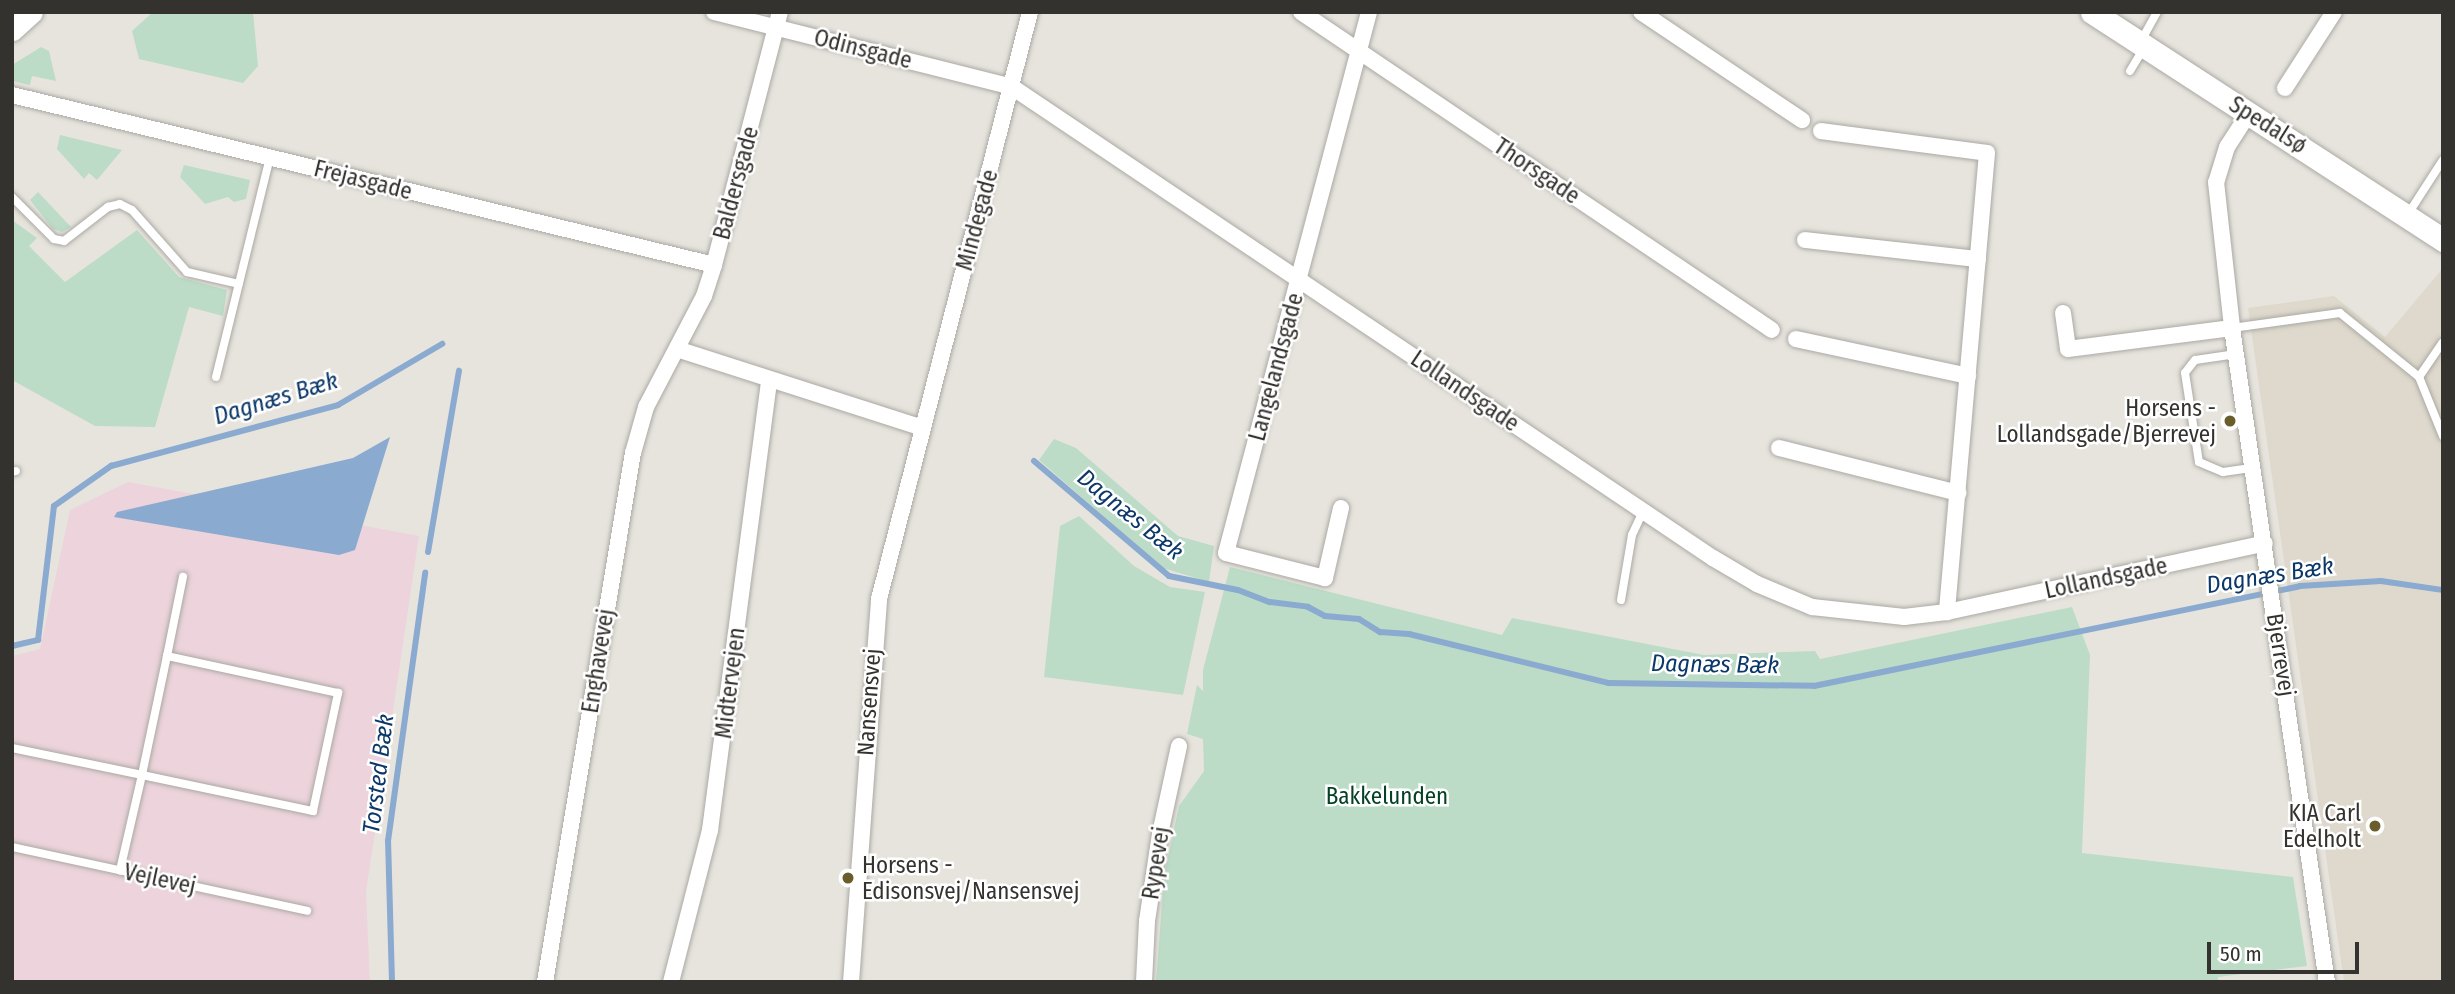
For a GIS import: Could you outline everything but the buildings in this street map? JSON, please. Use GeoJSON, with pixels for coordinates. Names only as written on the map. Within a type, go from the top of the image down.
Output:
{"type":"FeatureCollection","features":[{"type":"Feature","properties":{"kind":"street"},"geometry":{"type":"LineString","coordinates":[[12,29],[30,12]]}},
{"type":"Feature","properties":{"kind":"street","name":"Odinsgade"},"geometry":{"type":"LineString","coordinates":[[714,12],[778,20],[1012,87]]}},
{"type":"Feature","properties":{"kind":"street","name":"Mindegade"},"geometry":{"type":"LineString","coordinates":[[923,428],[1030,12]]}},
{"type":"Feature","properties":{"kind":"street","name":"Thorsgade"},"geometry":{"type":"LineString","coordinates":[[1301,12],[1772,330]]}},
{"type":"Feature","properties":{"kind":"street","name":"Langelandsgade"},"geometry":{"type":"LineString","coordinates":[[1342,508],[1325,578],[1226,553],[1369,12]]}},
{"type":"Feature","properties":{"kind":"street"},"geometry":{"type":"LineString","coordinates":[[1641,12],[1802,120]]}},
{"type":"Feature","properties":{"kind":"street","name":"Spedalsø"},"geometry":{"type":"LineString","coordinates":[[2092,12],[2443,240]]}},
{"type":"Feature","properties":{"kind":"street"},"geometry":{"type":"LineString","coordinates":[[2285,88],[2334,12]]}},
{"type":"Feature","properties":{"kind":"street","name":"Baldersgade"},"geometry":{"type":"LineString","coordinates":[[677,349],[714,265],[778,20]]}},
{"type":"Feature","properties":{"kind":"street","name":"Lollandsgade"},"geometry":{"type":"LineString","coordinates":[[1012,87],[1643,511],[1757,584],[1812,607],[1904,617],[1947,612],[2266,549]]}},
{"type":"Feature","properties":{"kind":"street","name":"Frejasgade"},"geometry":{"type":"LineString","coordinates":[[12,94],[714,265]]}},
{"type":"Feature","properties":{"kind":"street","name":"Bjerrevej"},"geometry":{"type":"LineString","coordinates":[[2249,113],[2227,147],[2216,182],[2232,328],[2327,982]]}},
{"type":"Feature","properties":{"kind":"street"},"geometry":{"type":"LineString","coordinates":[[1821,131],[1987,153],[1947,612]]}},
{"type":"Feature","properties":{"kind":"street"},"geometry":{"type":"LineString","coordinates":[[1805,240],[1978,259]]}},
{"type":"Feature","properties":{"kind":"street"},"geometry":{"type":"LineString","coordinates":[[2063,313],[2068,349],[2232,328]]}},
{"type":"Feature","properties":{"kind":"street"},"geometry":{"type":"LineString","coordinates":[[1796,339],[1968,376]]}},
{"type":"Feature","properties":{"kind":"street"},"geometry":{"type":"LineString","coordinates":[[677,349],[769,381],[923,428]]}},
{"type":"Feature","properties":{"kind":"street","name":"Enghavevej"},"geometry":{"type":"LineString","coordinates":[[545,982],[633,453],[646,407],[677,349]]}},
{"type":"Feature","properties":{"kind":"street","name":"Midtervejen"},"geometry":{"type":"LineString","coordinates":[[671,982],[710,830],[769,381]]}},
{"type":"Feature","properties":{"kind":"street","name":"Nansensvej"},"geometry":{"type":"LineString","coordinates":[[851,982],[872,649],[879,599],[923,428]]}},
{"type":"Feature","properties":{"kind":"street"},"geometry":{"type":"LineString","coordinates":[[1779,448],[1958,493]]}},
{"type":"Feature","properties":{"kind":"street","name":"Rypevej"},"geometry":{"type":"LineString","coordinates":[[1144,982],[1160,834],[1180,746]]}},
{"type":"Feature","properties":{"kind":"lane"},"geometry":{"type":"LineString","coordinates":[[2130,71],[2157,12]]}},
{"type":"Feature","properties":{"kind":"lane"},"geometry":{"type":"LineString","coordinates":[[216,377],[270,157]]}},
{"type":"Feature","properties":{"kind":"lane"},"geometry":{"type":"LineString","coordinates":[[2406,216],[2443,160]]}},
{"type":"Feature","properties":{"kind":"lane"},"geometry":{"type":"LineString","coordinates":[[12,197],[54,239],[64,241],[108,207],[120,204],[132,210],[187,272],[239,284]]}},
{"type":"Feature","properties":{"kind":"lane"},"geometry":{"type":"LineString","coordinates":[[2232,328],[2340,313],[2419,377],[2443,436]]}},
{"type":"Feature","properties":{"kind":"lane"},"geometry":{"type":"LineString","coordinates":[[2419,377],[2443,342]]}},
{"type":"Feature","properties":{"kind":"lane"},"geometry":{"type":"LineString","coordinates":[[2236,354],[2195,360],[2186,373],[2189,398],[2199,462],[2223,472],[2253,468]]}},
{"type":"Feature","properties":{"kind":"lane"},"geometry":{"type":"LineString","coordinates":[[1621,600],[1632,536],[1643,511]]}},
{"type":"Feature","properties":{"kind":"lane"},"geometry":{"type":"LineString","coordinates":[[120,870],[183,577]]}},
{"type":"Feature","properties":{"kind":"lane"},"geometry":{"type":"LineString","coordinates":[[12,748],[313,811],[338,692],[167,656]]}},
{"type":"Feature","properties":{"kind":"lane","name":"Vejlevej"},"geometry":{"type":"LineString","coordinates":[[12,847],[307,911]]}},
{"type":"Feature","properties":{"kind":"shaded area"},"geometry":{"type":"Polygon","coordinates":[[[2443,268],[2443,982],[2344,982],[2248,308],[2334,296],[2385,337],[2443,268]]]}},
{"type":"Feature","properties":{"kind":"shaded area"},"geometry":{"type":"Polygon","coordinates":[[[128,482],[419,536],[366,892],[370,982],[12,982],[12,656],[40,649],[70,510],[128,482]]]}},
{"type":"Feature","properties":{"kind":"green space"},"geometry":{"type":"Polygon","coordinates":[[[153,12],[253,12],[258,66],[243,83],[139,59],[132,31],[153,12]]]}},
{"type":"Feature","properties":{"kind":"green space"},"geometry":{"type":"Polygon","coordinates":[[[41,47],[49,51],[56,81],[32,76],[30,85],[12,81],[12,65],[41,47]]]}},
{"type":"Feature","properties":{"kind":"green space"},"geometry":{"type":"Polygon","coordinates":[[[60,135],[122,150],[97,180],[89,173],[84,179],[57,149],[60,135]]]}},
{"type":"Feature","properties":{"kind":"green space"},"geometry":{"type":"Polygon","coordinates":[[[184,165],[250,180],[246,199],[234,202],[228,197],[205,204],[180,177],[184,165]]]}},
{"type":"Feature","properties":{"kind":"green space"},"geometry":{"type":"Polygon","coordinates":[[[38,192],[71,227],[62,232],[53,229],[30,200],[38,192]]]}},
{"type":"Feature","properties":{"kind":"green space"},"geometry":{"type":"Polygon","coordinates":[[[12,220],[37,238],[29,246],[65,282],[137,230],[179,277],[227,290],[223,316],[189,307],[155,427],[95,426],[12,380],[12,220]]]}},
{"type":"Feature","properties":{"kind":"green space"},"geometry":{"type":"Polygon","coordinates":[[[1054,439],[1076,448],[1178,536],[1214,546],[1209,582],[1163,568],[1039,460],[1054,439]]]}},
{"type":"Feature","properties":{"kind":"green space"},"geometry":{"type":"Polygon","coordinates":[[[1079,516],[1134,566],[1170,587],[1205,592],[1183,695],[1044,677],[1060,526],[1079,516]]]}},
{"type":"Feature","properties":{"kind":"green space","name":"Bakkelunden"},"geometry":{"type":"Polygon","coordinates":[[[1230,567],[1502,635],[1512,618],[1704,655],[1815,651],[1820,659],[2072,607],[2090,655],[2082,853],[2293,877],[2307,966],[2218,977],[2218,982],[1156,982],[1164,876],[1179,806],[1204,771],[1203,739],[1187,734],[1197,685],[1203,691],[1203,670],[1230,567]]]}},
{"type":"Feature","properties":{"kind":"water"},"geometry":{"type":"Polygon","coordinates":[[[390,437],[355,550],[339,555],[114,517],[117,512],[353,458],[390,437]]]}},
{"type":"Feature","properties":{"kind":"waterway","name":"Dagnæs Bæk"},"geometry":{"type":"LineString","coordinates":[[12,646],[38,640],[54,506],[111,466],[338,405],[442,344]]}},
{"type":"Feature","properties":{"kind":"waterway","name":"Torsted Bæk"},"geometry":{"type":"LineString","coordinates":[[428,552],[459,371]]}},
{"type":"Feature","properties":{"kind":"waterway","name":"Dagnæs Bæk"},"geometry":{"type":"LineString","coordinates":[[1034,461],[1169,576],[1238,590],[1270,602],[1308,607],[1325,616],[1359,619],[1380,632],[1409,634],[1609,683],[1814,686],[2300,586],[2381,581],[2443,590]]}},
{"type":"Feature","properties":{"kind":"waterway","name":"Torsted Bæk"},"geometry":{"type":"LineString","coordinates":[[392,982],[388,841],[425,573]]}},
{"type":"Feature","properties":{"kind":"place","name":"Horsens - Lollandsgade/Bjerrevej"},"geometry":{"type":"Point","coordinates":[2230,421]}},
{"type":"Feature","properties":{"kind":"place","name":"KIA Carl Edelholt"},"geometry":{"type":"Point","coordinates":[2375,826]}},
{"type":"Feature","properties":{"kind":"place","name":"Horsens - Edisonsvej/Nansensvej"},"geometry":{"type":"Point","coordinates":[848,878]}}]}
